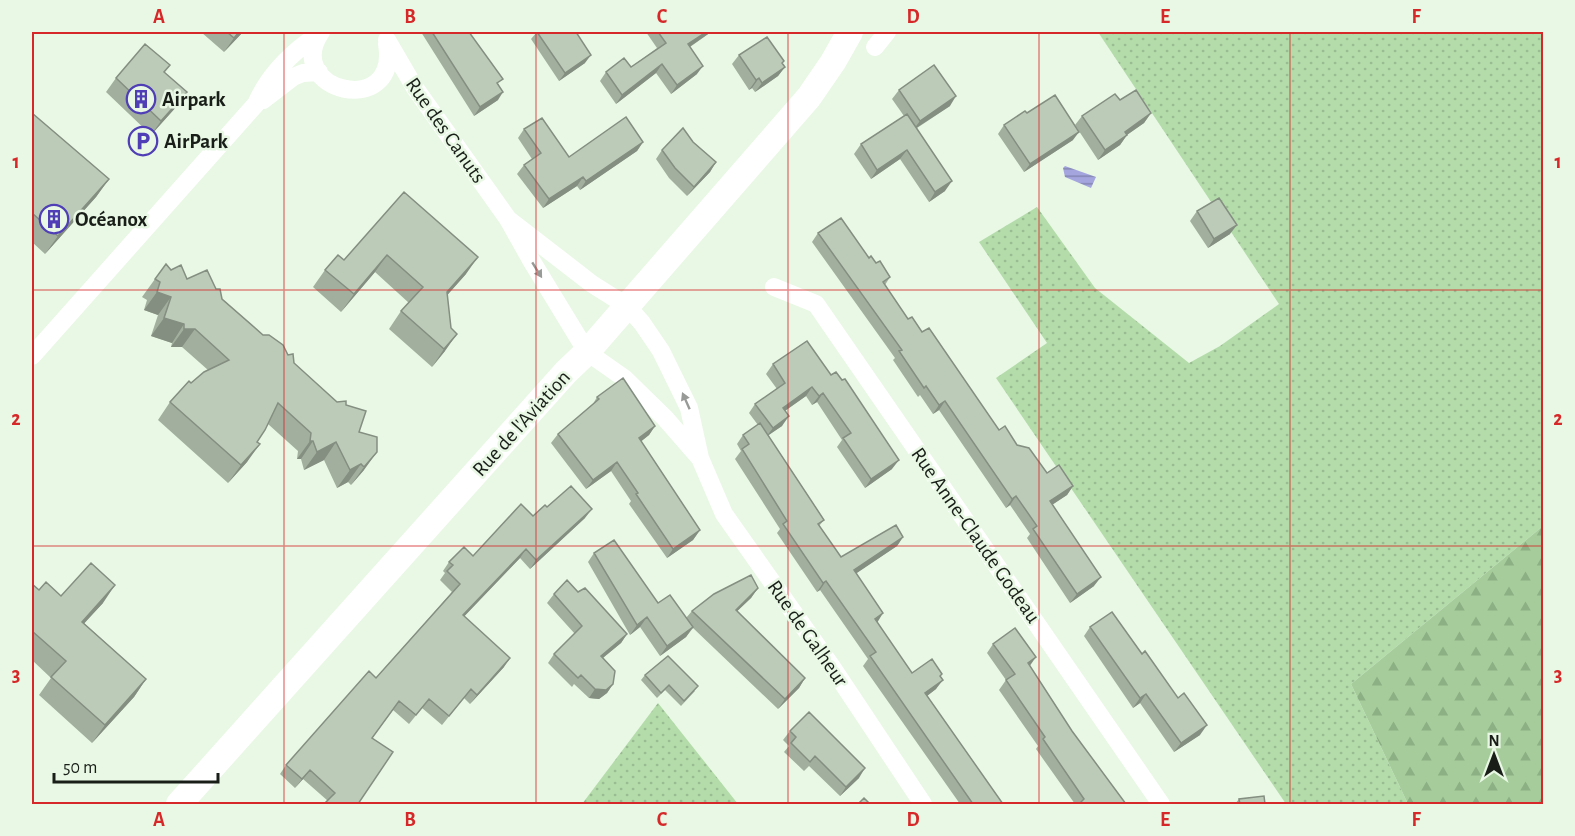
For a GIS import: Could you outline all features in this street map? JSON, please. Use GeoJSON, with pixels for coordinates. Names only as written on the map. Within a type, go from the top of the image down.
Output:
{"type":"FeatureCollection","features":[{"type":"Feature","properties":{"kind":"street","name":"Rue de l'Aviation"},"geometry":{"type":"LineString","coordinates":[[179,804],[587,352],[809,97],[850,32]]}},
{"type":"Feature","properties":{"kind":"street"},"geometry":{"type":"LineString","coordinates":[[875,47],[887,32]]}},
{"type":"Feature","properties":{"kind":"street"},"geometry":{"type":"LineString","coordinates":[[320,33],[314,53],[319,72],[325,80],[343,90],[363,89],[380,78],[386,70],[389,56],[384,36]]}},
{"type":"Feature","properties":{"kind":"street"},"geometry":{"type":"LineString","coordinates":[[32,356],[256,104],[272,75],[298,48],[320,33]]}},
{"type":"Feature","properties":{"kind":"street","name":"Rue des Canuts"},"geometry":{"type":"LineString","coordinates":[[384,36],[415,88],[508,219],[587,352]]}},
{"type":"Feature","properties":{"kind":"street"},"geometry":{"type":"LineString","coordinates":[[256,104],[271,96],[282,84],[293,77],[303,73],[319,72]]}},
{"type":"Feature","properties":{"kind":"street","name":"Rue des Canuts"},"geometry":{"type":"LineString","coordinates":[[508,219],[592,284],[627,306]]}},
{"type":"Feature","properties":{"kind":"street","name":"Rue Anne-Claude Godeau"},"geometry":{"type":"LineString","coordinates":[[774,287],[816,304],[1161,804]]}},
{"type":"Feature","properties":{"kind":"street","name":"Rue de Galheur"},"geometry":{"type":"LineString","coordinates":[[627,306],[661,351],[690,408],[700,458],[724,514],[832,667],[924,804]]}},
{"type":"Feature","properties":{"kind":"street","name":"Rue de Galheur"},"geometry":{"type":"LineString","coordinates":[[587,352],[624,378],[665,418],[700,458]]}},
{"type":"Feature","properties":{"kind":"green space"},"geometry":{"type":"Polygon","coordinates":[[[1098,32],[1543,32],[1543,526],[1351,684],[1408,804],[1286,804],[996,378],[1047,343],[979,242],[1037,207],[1095,288],[1189,363],[1220,346],[1279,304],[1098,32]]]}},
{"type":"Feature","properties":{"kind":"green space"},"geometry":{"type":"Polygon","coordinates":[[[1543,526],[1543,804],[1408,804],[1351,684],[1543,526]]]}},
{"type":"Feature","properties":{"kind":"green space"},"geometry":{"type":"Polygon","coordinates":[[[658,703],[738,804],[582,804],[658,703]]]}},
{"type":"Feature","properties":{"kind":"water"},"geometry":{"type":"Polygon","coordinates":[[[1065,166],[1096,177],[1091,188],[1065,177],[1063,168],[1065,166]]]}},
{"type":"Feature","properties":{"kind":"building"},"geometry":{"type":"Polygon","coordinates":[[[227,32],[239,32],[234,38],[227,32]]]}},
{"type":"Feature","properties":{"kind":"building"},"geometry":{"type":"Polygon","coordinates":[[[432,32],[469,32],[503,79],[497,83],[503,92],[480,107],[432,32]]]}},
{"type":"Feature","properties":{"kind":"building"},"geometry":{"type":"Polygon","coordinates":[[[537,32],[576,32],[591,55],[565,73],[537,32]]]}},
{"type":"Feature","properties":{"kind":"building"},"geometry":{"type":"Polygon","coordinates":[[[658,32],[706,32],[688,44],[703,66],[677,85],[662,64],[622,95],[606,72],[624,58],[631,67],[666,43],[658,32]]]}},
{"type":"Feature","properties":{"kind":"building"},"geometry":{"type":"Polygon","coordinates":[[[767,37],[784,61],[782,63],[785,67],[762,83],[759,78],[756,80],[739,55],[767,37]]]}},
{"type":"Feature","properties":{"kind":"building"},"geometry":{"type":"Polygon","coordinates":[[[145,44],[170,65],[164,72],[187,92],[161,121],[116,78],[145,44]]]}},
{"type":"Feature","properties":{"kind":"building"},"geometry":{"type":"Polygon","coordinates":[[[934,65],[956,96],[920,121],[899,90],[934,65]]]}},
{"type":"Feature","properties":{"kind":"building"},"geometry":{"type":"Polygon","coordinates":[[[1136,90],[1151,113],[1125,132],[1127,135],[1105,150],[1082,116],[1115,94],[1120,100],[1136,90]]]}},
{"type":"Feature","properties":{"kind":"building"},"geometry":{"type":"Polygon","coordinates":[[[1055,95],[1079,132],[1030,164],[1004,125],[1055,95]]]}},
{"type":"Feature","properties":{"kind":"building","name":"Océanox"},"geometry":{"type":"Polygon","coordinates":[[[32,113],[109,179],[58,236],[32,213],[32,113]]]}},
{"type":"Feature","properties":{"kind":"building"},"geometry":{"type":"Polygon","coordinates":[[[907,114],[952,181],[935,192],[907,150],[877,170],[861,144],[907,114]]]}},
{"type":"Feature","properties":{"kind":"building"},"geometry":{"type":"Polygon","coordinates":[[[626,117],[643,142],[586,181],[583,177],[549,199],[524,165],[541,153],[524,129],[542,118],[569,157],[626,117]]]}},
{"type":"Feature","properties":{"kind":"building"},"geometry":{"type":"Polygon","coordinates":[[[683,128],[693,142],[716,162],[694,187],[675,168],[662,150],[683,128]]]}},
{"type":"Feature","properties":{"kind":"building"},"geometry":{"type":"Polygon","coordinates":[[[404,192],[478,257],[447,292],[451,328],[457,334],[444,349],[401,311],[423,287],[387,255],[354,294],[325,270],[338,255],[344,260],[404,192]]]}},
{"type":"Feature","properties":{"kind":"building"},"geometry":{"type":"Polygon","coordinates":[[[1219,198],[1237,225],[1214,239],[1197,211],[1219,198]]]}},
{"type":"Feature","properties":{"kind":"building"},"geometry":{"type":"Polygon","coordinates":[[[841,218],[869,258],[871,256],[876,263],[880,261],[890,277],[883,282],[908,319],[912,317],[922,332],[929,328],[999,430],[1005,426],[1017,445],[1029,448],[1047,473],[1059,465],[1073,486],[1050,501],[1101,577],[1077,594],[1033,529],[1037,526],[1016,496],[1012,499],[945,401],[939,405],[926,386],[924,388],[899,351],[902,350],[818,233],[841,218]]]}},
{"type":"Feature","properties":{"kind":"building"},"geometry":{"type":"Polygon","coordinates":[[[166,264],[171,270],[181,265],[187,279],[207,270],[216,289],[220,289],[222,299],[263,335],[269,335],[283,345],[288,355],[293,354],[294,363],[337,402],[346,401],[346,405],[366,411],[359,432],[377,437],[377,452],[364,467],[361,464],[350,470],[336,442],[317,452],[313,441],[310,441],[311,433],[278,403],[257,442],[260,444],[241,465],[170,402],[189,381],[191,383],[204,372],[229,360],[195,329],[184,329],[184,324],[164,318],[171,297],[157,292],[160,282],[155,279],[166,264]]]}},
{"type":"Feature","properties":{"kind":"building"},"geometry":{"type":"Polygon","coordinates":[[[807,341],[831,375],[836,372],[842,380],[845,379],[899,460],[871,479],[843,438],[851,433],[823,393],[819,396],[812,387],[783,408],[789,416],[773,428],[755,404],[785,383],[773,364],[807,341]]]}},
{"type":"Feature","properties":{"kind":"building"},"geometry":{"type":"Polygon","coordinates":[[[623,378],[655,426],[639,438],[700,530],[673,549],[617,462],[593,480],[558,434],[599,399],[597,397],[623,378]]]}},
{"type":"Feature","properties":{"kind":"building"},"geometry":{"type":"Polygon","coordinates":[[[760,423],[824,520],[818,524],[841,557],[896,525],[903,537],[854,570],[883,613],[875,619],[912,673],[932,659],[942,674],[940,676],[943,680],[925,693],[1003,804],[973,804],[870,656],[876,652],[826,581],[823,583],[783,524],[787,521],[742,449],[749,444],[743,435],[760,423]]]}},
{"type":"Feature","properties":{"kind":"building"},"geometry":{"type":"Polygon","coordinates":[[[571,486],[592,509],[536,560],[526,549],[463,615],[510,658],[477,695],[471,689],[449,716],[429,699],[416,715],[399,701],[372,738],[393,752],[358,804],[324,804],[335,793],[310,770],[302,779],[286,765],[369,671],[376,678],[460,584],[447,571],[453,565],[449,562],[464,547],[473,556],[521,504],[533,516],[571,486]]]}},
{"type":"Feature","properties":{"kind":"building"},"geometry":{"type":"Polygon","coordinates":[[[614,540],[658,603],[670,595],[693,627],[667,646],[647,617],[637,625],[594,553],[614,540]]]}},
{"type":"Feature","properties":{"kind":"building"},"geometry":{"type":"Polygon","coordinates":[[[91,563],[115,585],[82,622],[146,679],[105,725],[51,677],[66,661],[32,631],[32,584],[39,590],[46,582],[61,596],[91,563]]]}},
{"type":"Feature","properties":{"kind":"building"},"geometry":{"type":"Polygon","coordinates":[[[751,575],[758,588],[736,610],[805,678],[785,699],[692,611],[714,594],[751,575]]]}},
{"type":"Feature","properties":{"kind":"building"},"geometry":{"type":"Polygon","coordinates":[[[567,580],[578,592],[585,588],[627,634],[601,656],[615,671],[613,684],[606,690],[595,689],[581,675],[578,678],[554,654],[582,626],[554,594],[567,580]]]}},
{"type":"Feature","properties":{"kind":"building"},"geometry":{"type":"Polygon","coordinates":[[[1112,612],[1142,654],[1145,651],[1178,698],[1184,693],[1207,725],[1181,743],[1146,694],[1140,698],[1090,627],[1112,612]]]}},
{"type":"Feature","properties":{"kind":"building"},"geometry":{"type":"Polygon","coordinates":[[[1015,628],[1036,657],[1028,663],[1072,731],[1126,804],[1083,804],[1081,802],[1084,799],[1006,680],[1015,674],[993,644],[1015,628]]]}},
{"type":"Feature","properties":{"kind":"building"},"geometry":{"type":"Polygon","coordinates":[[[668,656],[698,686],[684,701],[669,685],[661,693],[645,675],[668,656]]]}},
{"type":"Feature","properties":{"kind":"building"},"geometry":{"type":"Polygon","coordinates":[[[809,712],[865,768],[846,787],[815,756],[810,762],[791,743],[796,737],[790,731],[809,712]]]}},
{"type":"Feature","properties":{"kind":"building"},"geometry":{"type":"Polygon","coordinates":[[[1264,796],[1265,804],[1240,804],[1239,799],[1264,796]]]}},
{"type":"Feature","properties":{"kind":"building"},"geometry":{"type":"Polygon","coordinates":[[[864,798],[870,804],[858,804],[864,798]]]}},
{"type":"Feature","properties":{"kind":"place","name":"Airpark"},"geometry":{"type":"Point","coordinates":[141,99]}},
{"type":"Feature","properties":{"kind":"place","name":"AirPark"},"geometry":{"type":"Point","coordinates":[143,141]}},
{"type":"Feature","properties":{"kind":"place","name":"Océanox"},"geometry":{"type":"Point","coordinates":[54,219]}}]}
